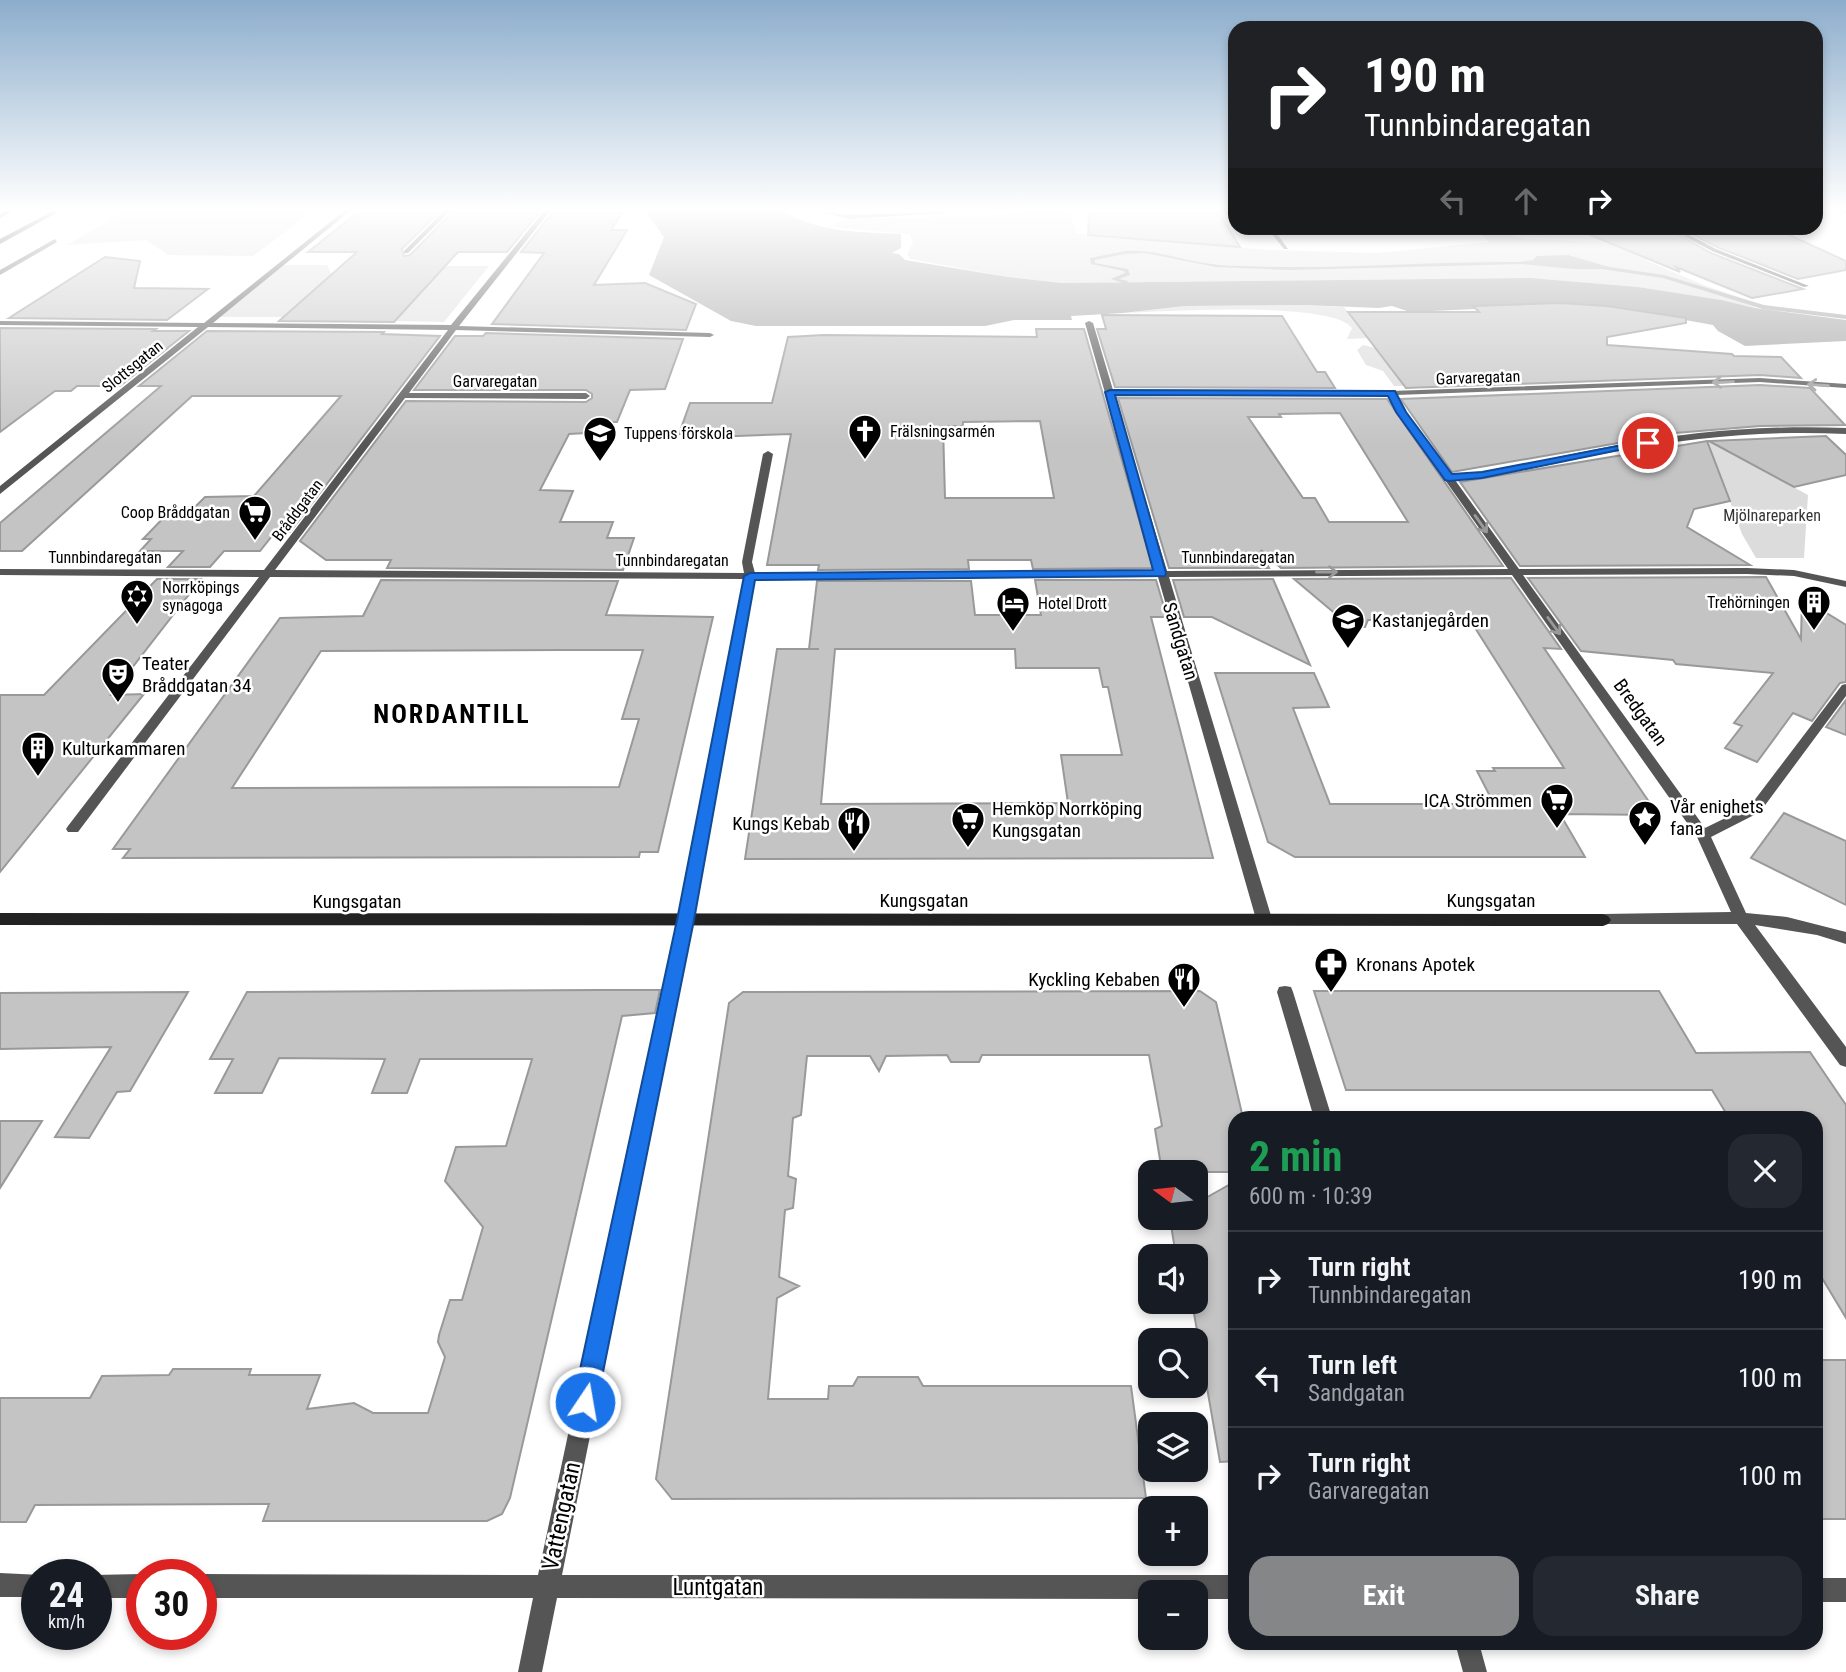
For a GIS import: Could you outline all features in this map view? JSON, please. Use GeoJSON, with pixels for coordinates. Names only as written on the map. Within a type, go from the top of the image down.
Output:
{"type":"FeatureCollection","features":[{"type":"Feature","properties":{"kind":"main road","name":"Kungsgatan"},"geometry":{"type":"LineString","coordinates":[[0,919],[1602,920]]}},
{"type":"Feature","properties":{"kind":"street","name":"Slottsgatan"},"geometry":{"type":"LineString","coordinates":[[0,491],[251,289]]}},
{"type":"Feature","properties":{"kind":"street","name":"Bråddgatan"},"geometry":{"type":"LineString","coordinates":[[74,829],[485,289]]}},
{"type":"Feature","properties":{"kind":"street"},"geometry":{"type":"LineString","coordinates":[[0,323],[205,324],[710,335]]}},
{"type":"Feature","properties":{"kind":"street","name":"Sandgatan"},"geometry":{"type":"LineString","coordinates":[[1089,323],[1160,573],[1264,919]]}},
{"type":"Feature","properties":{"kind":"street","name":"Garvaregatan"},"geometry":{"type":"LineString","coordinates":[[1110,392],[1391,393],[1760,380],[1846,386]]}},
{"type":"Feature","properties":{"kind":"street","name":"Bredgatan"},"geometry":{"type":"LineString","coordinates":[[1391,393],[1401,412],[1703,835],[1741,918],[1846,1060]]}},
{"type":"Feature","properties":{"kind":"street","name":"Garvaregatan"},"geometry":{"type":"LineString","coordinates":[[404,395],[586,396]]}},
{"type":"Feature","properties":{"kind":"street"},"geometry":{"type":"LineString","coordinates":[[1449,478],[1482,475],[1724,430],[1790,428],[1846,431]]}},
{"type":"Feature","properties":{"kind":"street","name":"Vattengatan"},"geometry":{"type":"LineString","coordinates":[[530,1672],[686,920],[750,576],[747,562],[768,454]]}},
{"type":"Feature","properties":{"kind":"street","name":"Tunnbindaregatan"},"geometry":{"type":"LineString","coordinates":[[0,572],[750,576],[1779,572],[1846,584]]}},
{"type":"Feature","properties":{"kind":"street"},"geometry":{"type":"LineString","coordinates":[[1703,835],[1755,809],[1846,688]]}},
{"type":"Feature","properties":{"kind":"street","name":"Kungsgatan"},"geometry":{"type":"LineString","coordinates":[[1602,920],[1741,918],[1818,929],[1846,938]]}},
{"type":"Feature","properties":{"kind":"street"},"geometry":{"type":"LineString","coordinates":[[1285,992],[1321,1111]]}},
{"type":"Feature","properties":{"kind":"street"},"geometry":{"type":"LineString","coordinates":[[0,1585],[21,1585]]}},
{"type":"Feature","properties":{"kind":"street","name":"Luntgatan"},"geometry":{"type":"LineString","coordinates":[[217,1586],[1228,1587]]}},
{"type":"Feature","properties":{"kind":"street"},"geometry":{"type":"LineString","coordinates":[[1823,1590],[1846,1590]]}},
{"type":"Feature","properties":{"kind":"street"},"geometry":{"type":"LineString","coordinates":[[1469,1650],[1475,1672]]}},
{"type":"Feature","properties":{"kind":"green space"},"geometry":{"type":"Polygon","coordinates":[[[254,289],[328,289],[311,303],[299,303],[283,317],[220,317],[254,289]]]}},
{"type":"Feature","properties":{"kind":"green space"},"geometry":{"type":"Polygon","coordinates":[[[421,289],[470,289],[444,322],[394,321],[421,289]]]}},
{"type":"Feature","properties":{"kind":"green space"},"geometry":{"type":"Polygon","coordinates":[[[1650,289],[1715,289],[1782,312],[1650,289]]]}},
{"type":"Feature","properties":{"kind":"green space"},"geometry":{"type":"Polygon","coordinates":[[[1185,306],[1344,307],[1368,338],[1347,339],[1352,328],[1338,319],[1313,314],[1244,310],[1123,313],[1185,306]]]}},
{"type":"Feature","properties":{"kind":"green space"},"geometry":{"type":"Polygon","coordinates":[[[1363,345],[1376,348],[1405,386],[1394,386],[1383,371],[1366,365],[1357,350],[1363,345]]]}},
{"type":"Feature","properties":{"kind":"green space","name":"Mjölnareparken"},"geometry":{"type":"Polygon","coordinates":[[[1708,440],[1808,495],[1804,558],[1756,558],[1742,534],[1729,499],[1633,453],[1708,440]]]}},
{"type":"Feature","properties":{"kind":"shaded area"},"geometry":{"type":"Polygon","coordinates":[[[674,289],[1651,289],[1755,308],[1846,320],[1846,341],[1745,346],[1718,331],[1713,325],[1607,306],[1568,303],[1474,306],[1476,309],[1410,312],[1392,306],[1185,306],[1071,316],[1072,320],[1014,320],[985,326],[756,326],[731,321],[674,289]]]}},
{"type":"Feature","properties":{"kind":"building"},"geometry":{"type":"Polygon","coordinates":[[[55,289],[208,289],[167,320],[9,318],[55,289]]]}},
{"type":"Feature","properties":{"kind":"building"},"geometry":{"type":"Polygon","coordinates":[[[315,289],[424,289],[394,322],[279,321],[315,289]]]}},
{"type":"Feature","properties":{"kind":"building"},"geometry":{"type":"Polygon","coordinates":[[[518,289],[660,289],[696,304],[686,330],[492,324],[518,289]]]}},
{"type":"Feature","properties":{"kind":"building"},"geometry":{"type":"Polygon","coordinates":[[[1730,289],[1803,289],[1752,298],[1730,289]]]}},
{"type":"Feature","properties":{"kind":"building"},"geometry":{"type":"Polygon","coordinates":[[[1560,303],[1607,306],[1686,318],[1686,323],[1607,337],[1607,345],[1734,356],[1781,357],[1801,378],[1760,375],[1406,388],[1348,312],[1479,312],[1473,306],[1560,303]]]}},
{"type":"Feature","properties":{"kind":"building"},"geometry":{"type":"Polygon","coordinates":[[[1102,315],[1282,316],[1317,372],[1325,372],[1335,388],[1115,387],[1097,329],[1106,329],[1102,315]]]}},
{"type":"Feature","properties":{"kind":"building"},"geometry":{"type":"Polygon","coordinates":[[[0,328],[189,331],[120,386],[77,386],[71,391],[55,391],[0,432],[0,328]]]}},
{"type":"Feature","properties":{"kind":"building"},"geometry":{"type":"Polygon","coordinates":[[[1036,329],[1084,329],[1153,568],[1033,569],[1031,560],[968,560],[969,569],[818,570],[819,565],[767,565],[791,434],[684,438],[685,434],[679,434],[690,403],[772,403],[788,337],[1037,337],[1036,329]],[[1040,421],[963,422],[963,426],[943,426],[945,498],[1054,498],[1040,421]]]}},
{"type":"Feature","properties":{"kind":"building"},"geometry":{"type":"Polygon","coordinates":[[[207,331],[384,332],[382,334],[440,336],[290,532],[280,526],[260,551],[224,551],[210,567],[168,567],[183,551],[140,551],[151,539],[143,539],[171,510],[195,507],[205,497],[254,496],[341,396],[192,396],[22,551],[0,551],[0,523],[161,386],[139,386],[207,331]]]}},
{"type":"Feature","properties":{"kind":"building"},"geometry":{"type":"Polygon","coordinates":[[[486,333],[683,339],[665,389],[630,390],[617,422],[591,422],[586,433],[569,434],[540,490],[573,491],[560,522],[613,522],[607,538],[634,538],[623,570],[387,568],[391,560],[326,560],[300,541],[406,401],[586,402],[592,398],[592,394],[586,390],[414,390],[455,336],[483,336],[486,333]]]}},
{"type":"Feature","properties":{"kind":"building"},"geometry":{"type":"Polygon","coordinates":[[[1760,385],[1810,388],[1845,425],[1760,426],[1675,433],[1452,472],[1401,399],[1760,385]]]}},
{"type":"Feature","properties":{"kind":"building"},"geometry":{"type":"Polygon","coordinates":[[[1118,398],[1387,399],[1503,566],[1281,568],[1261,550],[1269,568],[1169,568],[1118,398]],[[1340,413],[1248,417],[1303,498],[1315,498],[1329,522],[1408,522],[1340,413]]]}},
{"type":"Feature","properties":{"kind":"building"},"geometry":{"type":"Polygon","coordinates":[[[1826,436],[1846,455],[1846,475],[1794,487],[1709,441],[1826,436]]]}},
{"type":"Feature","properties":{"kind":"building"},"geometry":{"type":"Polygon","coordinates":[[[1707,441],[1730,501],[1694,509],[1687,527],[1750,565],[1520,566],[1460,482],[1707,441]]]}},
{"type":"Feature","properties":{"kind":"building"},"geometry":{"type":"Polygon","coordinates":[[[1766,577],[1801,639],[1802,598],[1846,625],[1846,682],[1840,683],[1812,721],[1793,713],[1757,762],[1725,748],[1742,726],[1734,723],[1773,673],[1676,664],[1673,660],[1581,651],[1528,578],[1766,577]]]}},
{"type":"Feature","properties":{"kind":"building"},"geometry":{"type":"Polygon","coordinates":[[[1511,578],[1561,649],[1544,648],[1658,815],[1560,814],[1585,857],[1295,857],[1268,842],[1215,673],[1314,673],[1329,707],[1293,708],[1330,804],[1494,804],[1477,771],[1495,771],[1493,768],[1564,768],[1470,620],[1368,620],[1365,627],[1351,627],[1294,579],[1511,578]]]}},
{"type":"Feature","properties":{"kind":"building","name":"Kulturkammaren"},"geometry":{"type":"Polygon","coordinates":[[[157,579],[201,579],[111,695],[144,694],[0,872],[0,695],[44,695],[157,579]]]}},
{"type":"Feature","properties":{"kind":"building"},"geometry":{"type":"Polygon","coordinates":[[[1273,579],[1310,665],[1212,617],[1184,617],[1173,580],[1273,579]]]}},
{"type":"Feature","properties":{"kind":"building"},"geometry":{"type":"Polygon","coordinates":[[[381,580],[618,581],[606,615],[713,617],[658,852],[640,852],[639,857],[123,858],[130,849],[113,849],[280,618],[363,616],[381,580]],[[643,650],[321,651],[232,788],[619,787],[639,719],[622,719],[643,650]]]}},
{"type":"Feature","properties":{"kind":"building"},"geometry":{"type":"Polygon","coordinates":[[[1035,580],[1156,580],[1167,617],[1151,617],[1213,858],[745,859],[777,649],[809,649],[817,581],[971,581],[975,615],[1041,615],[1035,580]],[[835,649],[821,804],[1068,803],[1061,755],[1122,755],[1108,687],[1103,687],[1099,668],[1016,668],[1015,649],[835,649]]]}},
{"type":"Feature","properties":{"kind":"building"},"geometry":{"type":"Polygon","coordinates":[[[1846,700],[1846,735],[1826,727],[1846,700]]]}},
{"type":"Feature","properties":{"kind":"building"},"geometry":{"type":"Polygon","coordinates":[[[1784,813],[1846,841],[1846,905],[1751,858],[1784,813]]]}},
{"type":"Feature","properties":{"kind":"building"},"geometry":{"type":"Polygon","coordinates":[[[660,990],[655,1013],[622,1016],[510,1498],[502,1514],[487,1521],[263,1521],[269,1504],[35,1505],[26,1522],[0,1522],[0,1398],[90,1398],[102,1376],[169,1375],[173,1369],[251,1369],[249,1375],[320,1375],[307,1409],[354,1403],[373,1413],[428,1413],[445,1357],[438,1342],[439,1335],[450,1300],[462,1300],[483,1227],[445,1181],[456,1147],[506,1146],[532,1059],[420,1059],[407,1093],[372,1093],[385,1059],[279,1058],[262,1093],[215,1093],[233,1059],[210,1059],[247,992],[660,990]]]}},
{"type":"Feature","properties":{"kind":"building"},"geometry":{"type":"Polygon","coordinates":[[[1200,991],[1216,1002],[1241,1111],[1228,1111],[1228,1172],[1208,1172],[1208,1160],[1160,1160],[1155,1129],[1162,1126],[1149,1055],[982,1055],[979,1062],[951,1062],[947,1055],[886,1056],[879,1071],[870,1056],[807,1056],[801,1115],[793,1118],[788,1176],[796,1179],[793,1208],[785,1210],[779,1277],[799,1286],[777,1298],[768,1399],[828,1399],[829,1386],[853,1386],[858,1377],[918,1377],[923,1386],[1131,1386],[1138,1438],[1138,1482],[1144,1482],[1146,1496],[672,1499],[656,1479],[729,1003],[743,992],[1200,991]]]}},
{"type":"Feature","properties":{"kind":"building"},"geometry":{"type":"Polygon","coordinates":[[[1314,991],[1659,991],[1696,1053],[1810,1052],[1846,1105],[1846,1318],[1823,1280],[1823,1111],[1725,1111],[1712,1090],[1346,1090],[1314,991]]]}},
{"type":"Feature","properties":{"kind":"building"},"geometry":{"type":"Polygon","coordinates":[[[188,992],[130,1091],[117,1092],[89,1138],[55,1137],[111,1047],[0,1049],[0,993],[188,992]]]}},
{"type":"Feature","properties":{"kind":"building"},"geometry":{"type":"Polygon","coordinates":[[[0,1121],[42,1121],[0,1188],[0,1121]]]}},
{"type":"Feature","properties":{"kind":"building"},"geometry":{"type":"Polygon","coordinates":[[[1228,1185],[1228,1462],[1220,1462],[1208,1393],[1208,1328],[1197,1328],[1194,1314],[1208,1314],[1208,1244],[1174,1244],[1172,1230],[1208,1230],[1208,1197],[1228,1185]]]}},
{"type":"Feature","properties":{"kind":"building"},"geometry":{"type":"Polygon","coordinates":[[[1823,1360],[1846,1360],[1846,1519],[1823,1519],[1823,1360]]]}},
{"type":"Feature","properties":{"kind":"waterway"},"geometry":{"type":"LineString","coordinates":[[1704,289],[1763,307],[1846,317]]}},
{"type":"Feature","properties":{"kind":"place","name":"Frälsningsarmén"},"geometry":{"type":"Point","coordinates":[865,461]}},
{"type":"Feature","properties":{"kind":"place","name":"Tuppens förskola"},"geometry":{"type":"Point","coordinates":[600,463]}},
{"type":"Feature","properties":{"kind":"place","name":"Coop Bråddgatan"},"geometry":{"type":"Point","coordinates":[255,542]}},
{"type":"Feature","properties":{"kind":"place","name":"Norrköpings synagoga"},"geometry":{"type":"Point","coordinates":[137,626]}},
{"type":"Feature","properties":{"kind":"place","name":"Trehörningen"},"geometry":{"type":"Point","coordinates":[1814,632]}},
{"type":"Feature","properties":{"kind":"place","name":"Hotel Drott"},"geometry":{"type":"Point","coordinates":[1013,633]}},
{"type":"Feature","properties":{"kind":"place","name":"Kastanjegården"},"geometry":{"type":"Point","coordinates":[1348,650]}},
{"type":"Feature","properties":{"kind":"place","name":"Teater Bråddgatan 34"},"geometry":{"type":"Point","coordinates":[118,704]}},
{"type":"Feature","properties":{"kind":"place","name":"Kulturkammaren"},"geometry":{"type":"Point","coordinates":[38,778]}},
{"type":"Feature","properties":{"kind":"place","name":"ICA Strömmen"},"geometry":{"type":"Point","coordinates":[1557,830]}},
{"type":"Feature","properties":{"kind":"place","name":"Vår enighets fana"},"geometry":{"type":"Point","coordinates":[1645,847]}},
{"type":"Feature","properties":{"kind":"place","name":"Hemköp Norrköping Kungsgatan"},"geometry":{"type":"Point","coordinates":[968,849]}},
{"type":"Feature","properties":{"kind":"place","name":"Kungs Kebab"},"geometry":{"type":"Point","coordinates":[854,853]}},
{"type":"Feature","properties":{"kind":"place","name":"Kronans Apotek"},"geometry":{"type":"Point","coordinates":[1331,994]}},
{"type":"Feature","properties":{"kind":"place","name":"Kyckling Kebaben"},"geometry":{"type":"Point","coordinates":[1184,1009]}},
{"type":"Feature","properties":{"kind":"district","name":"NORDANTILL"},"geometry":{"type":"Point","coordinates":[452,714]}},
{"type":"Feature","properties":{"kind":"route"},"geometry":{"type":"LineString","coordinates":[[585,1402],[686,920],[750,576],[1160,573],[1110,392],[1391,393],[1401,412],[1449,478],[1482,475],[1648,443]]}}]}
